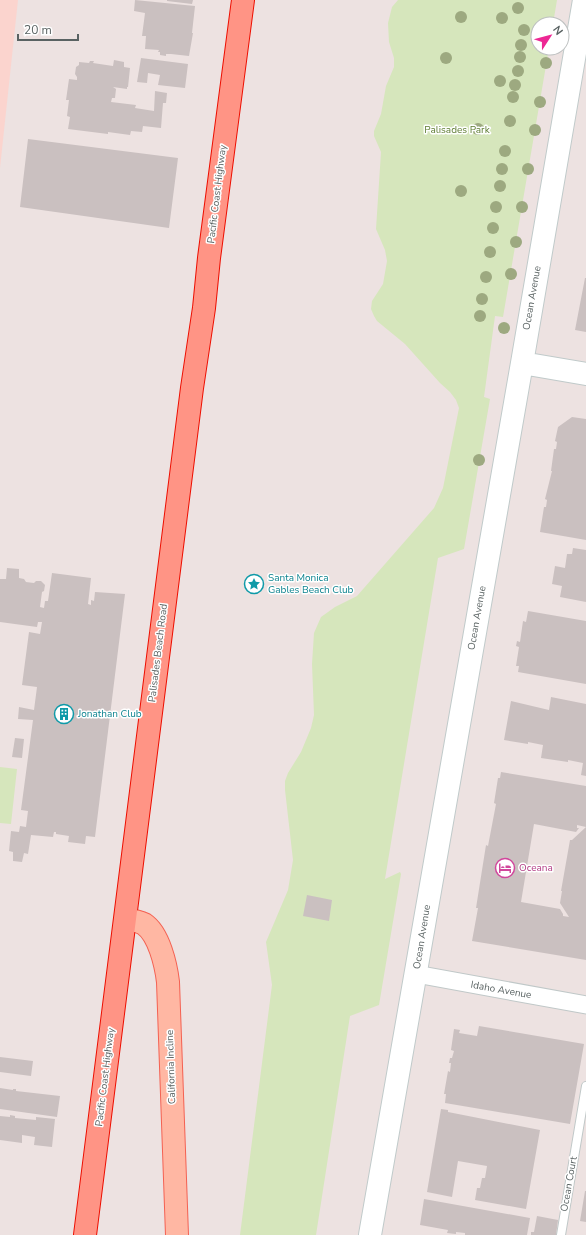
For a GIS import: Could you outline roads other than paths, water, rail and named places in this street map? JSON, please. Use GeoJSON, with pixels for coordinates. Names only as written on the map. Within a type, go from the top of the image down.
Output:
{"type":"FeatureCollection","features":[{"type":"Feature","properties":{"kind":"highway","name":"Pacific Coast Highway"},"geometry":{"type":"LineString","coordinates":[[192,388],[204,308],[209,258],[243,0]]}},
{"type":"Feature","properties":{"kind":"highway","name":"Palisades Beach Road"},"geometry":{"type":"LineString","coordinates":[[126,919],[192,388]]}},
{"type":"Feature","properties":{"kind":"highway","name":"Pacific Coast Highway"},"geometry":{"type":"LineString","coordinates":[[85,1235],[126,919]]}},
{"type":"Feature","properties":{"kind":"main road","name":"Ocean Avenue"},"geometry":{"type":"LineString","coordinates":[[370,1235],[584,0]]}},
{"type":"Feature","properties":{"kind":"main road"},"geometry":{"type":"LineString","coordinates":[[522,363],[586,374]]}},
{"type":"Feature","properties":{"kind":"main road","name":"California Incline"},"geometry":{"type":"LineString","coordinates":[[126,919],[138,922],[148,927],[160,949],[168,982],[177,1235]]}},
{"type":"Feature","properties":{"kind":"street","name":"Idaho Avenue"},"geometry":{"type":"LineString","coordinates":[[416,974],[586,1005]]}},
{"type":"Feature","properties":{"kind":"lane","name":"Ocean Court"},"geometry":{"type":"LineString","coordinates":[[561,1235],[586,1086]]}},
{"type":"Feature","properties":{"kind":"place","name":"Santa Monica Gables Beach Club"},"geometry":{"type":"Point","coordinates":[254,584]}},
{"type":"Feature","properties":{"kind":"place","name":"Jonathan Club"},"geometry":{"type":"Point","coordinates":[64,714]}},
{"type":"Feature","properties":{"kind":"place","name":"Oceana"},"geometry":{"type":"Point","coordinates":[505,868]}},
{"type":"Feature","properties":{"kind":"park label","name":"Palisades Park"},"geometry":{"type":"Point","coordinates":[457,130]}}]}
